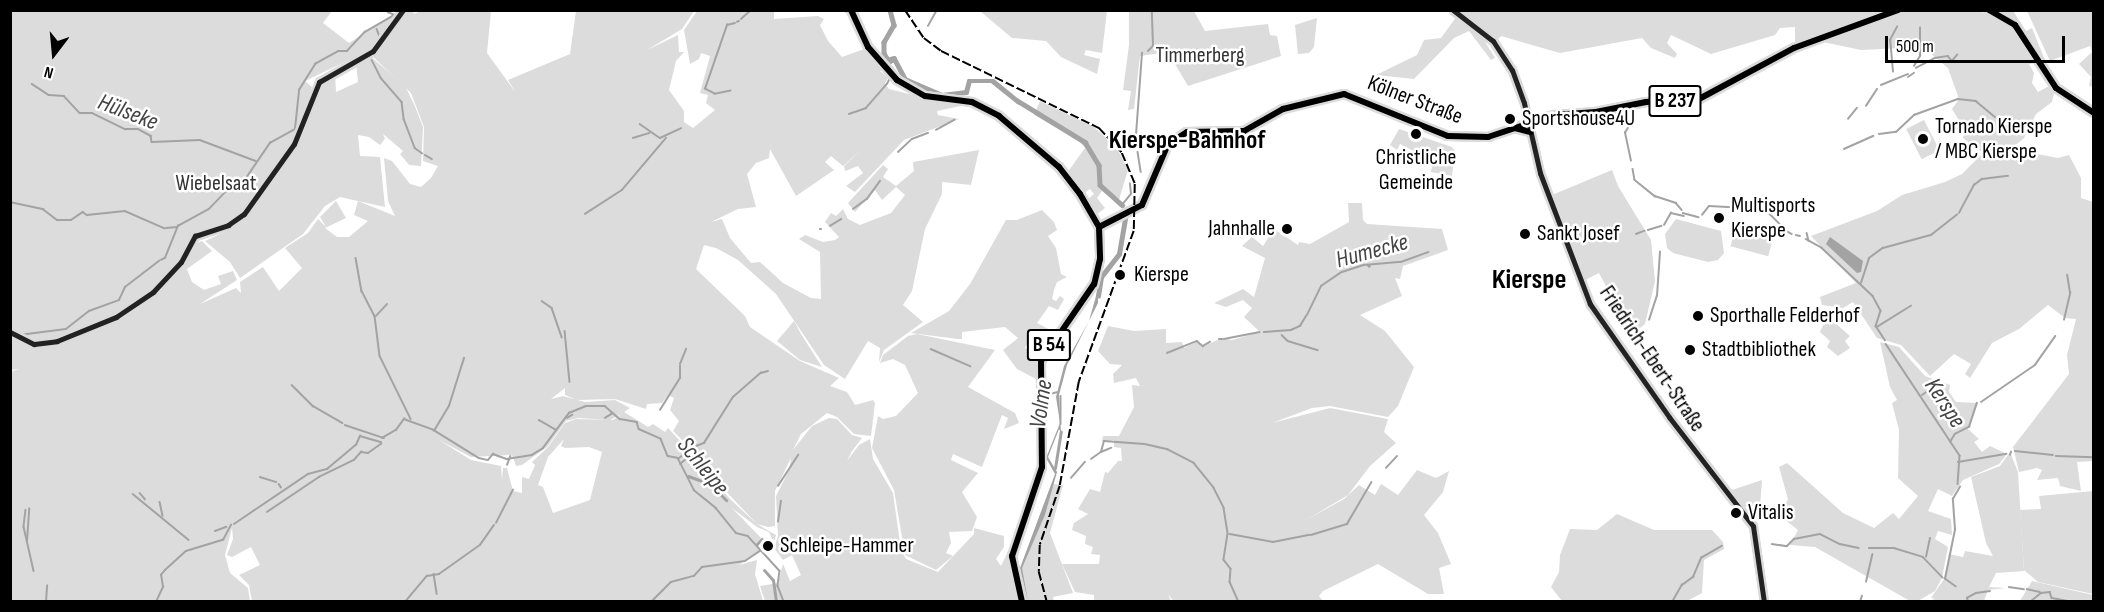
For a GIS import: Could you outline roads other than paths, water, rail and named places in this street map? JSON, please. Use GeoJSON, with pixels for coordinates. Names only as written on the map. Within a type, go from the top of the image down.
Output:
{"type":"FeatureCollection","features":[{"type":"Feature","properties":{"kind":"main road","name":"B 54"},"geometry":{"type":"LineString","coordinates":[[851,10],[868,47],[897,80],[925,96],[972,102],[999,116],[1059,167],[1080,194],[1099,227],[1099,267],[1090,293],[1051,341],[1041,361],[1042,467],[1012,560],[1022,602]]}},
{"type":"Feature","properties":{"kind":"main road","name":"Friedrich-Ebert-Straße"},"geometry":{"type":"LineString","coordinates":[[1453,10],[1486,34],[1503,55],[1520,90],[1540,173],[1590,304],[1669,417],[1753,526],[1764,602]]}},
{"type":"Feature","properties":{"kind":"main road","name":"Kölner Straße"},"geometry":{"type":"LineString","coordinates":[[1099,227],[1126,215],[1145,200],[1164,152],[1180,134],[1209,129],[1244,131],[1283,109],[1324,98],[1355,96],[1453,137],[1485,137],[1528,123],[1640,102],[1699,99],[1794,48],[1898,10]]}},
{"type":"Feature","properties":{"kind":"main road"},"geometry":{"type":"LineString","coordinates":[[1989,10],[2015,25],[2056,88],[2094,113]]}},
{"type":"Feature","properties":{"kind":"main road"},"geometry":{"type":"LineString","coordinates":[[10,332],[34,344],[57,341],[116,317],[153,292],[180,262],[195,236],[228,225],[244,214],[294,144],[319,82],[373,51],[400,15]]}},
{"type":"Feature","properties":{"kind":"main road"},"geometry":{"type":"LineString","coordinates":[[1514,128],[1530,132]]}},
{"type":"Feature","properties":{"kind":"waterway","name":"Wiebelsaat"},"geometry":{"type":"LineString","coordinates":[[399,18],[409,10]]}},
{"type":"Feature","properties":{"kind":"waterway"},"geometry":{"type":"LineString","coordinates":[[741,19],[751,10]]}},
{"type":"Feature","properties":{"kind":"waterway"},"geometry":{"type":"LineString","coordinates":[[843,10],[849,13]]}},
{"type":"Feature","properties":{"kind":"waterway","name":"Volme"},"geometry":{"type":"LineString","coordinates":[[890,10],[894,25],[884,42],[884,53],[888,60],[894,58],[905,79],[942,95],[966,92],[969,81],[993,81],[1018,101],[1085,142],[1099,165],[1100,185],[1122,205]]}},
{"type":"Feature","properties":{"kind":"waterway"},"geometry":{"type":"LineString","coordinates":[[928,26],[937,10]]}},
{"type":"Feature","properties":{"kind":"waterway"},"geometry":{"type":"LineString","coordinates":[[1148,51],[1153,46],[1152,10]]}},
{"type":"Feature","properties":{"kind":"waterway","name":"Wiebelsaat"},"geometry":{"type":"LineString","coordinates":[[388,12],[395,15]]}},
{"type":"Feature","properties":{"kind":"waterway","name":"Wiebelsaat"},"geometry":{"type":"LineString","coordinates":[[161,260],[165,258],[178,226],[209,209],[228,189],[242,184],[270,143],[295,129],[299,90],[315,64],[338,51],[347,51],[365,32],[395,15]]}},
{"type":"Feature","properties":{"kind":"waterway"},"geometry":{"type":"LineString","coordinates":[[731,91],[715,94],[705,89],[727,25],[735,23]]}},
{"type":"Feature","properties":{"kind":"waterway"},"geometry":{"type":"LineString","coordinates":[[1893,72],[1890,40],[1897,27]]}},
{"type":"Feature","properties":{"kind":"waterway"},"geometry":{"type":"LineString","coordinates":[[1914,66],[1920,56],[1920,28]]}},
{"type":"Feature","properties":{"kind":"waterway"},"geometry":{"type":"LineString","coordinates":[[377,29],[380,37]]}},
{"type":"Feature","properties":{"kind":"waterway"},"geometry":{"type":"LineString","coordinates":[[1136,135],[1142,53]]}},
{"type":"Feature","properties":{"kind":"waterway"},"geometry":{"type":"LineString","coordinates":[[1916,68],[1935,58],[1948,56],[1952,61],[1957,55]]}},
{"type":"Feature","properties":{"kind":"waterway"},"geometry":{"type":"LineString","coordinates":[[372,60],[381,78],[402,102],[404,119],[415,148],[422,153]]}},
{"type":"Feature","properties":{"kind":"waterway","name":"Volme"},"geometry":{"type":"LineString","coordinates":[[888,65],[896,60]]}},
{"type":"Feature","properties":{"kind":"waterway"},"geometry":{"type":"LineString","coordinates":[[849,114],[866,108],[887,84],[890,78],[883,69]]}},
{"type":"Feature","properties":{"kind":"waterway"},"geometry":{"type":"LineString","coordinates":[[1908,77],[1914,73]]}},
{"type":"Feature","properties":{"kind":"waterway"},"geometry":{"type":"LineString","coordinates":[[1881,85],[1908,74]]}},
{"type":"Feature","properties":{"kind":"waterway","name":"Hülseke"},"geometry":{"type":"LineString","coordinates":[[32,84],[49,95],[64,96],[80,113],[92,113],[125,129],[138,129],[151,136],[152,142],[200,140],[256,161]]}},
{"type":"Feature","properties":{"kind":"waterway"},"geometry":{"type":"LineString","coordinates":[[1866,106],[1877,89]]}},
{"type":"Feature","properties":{"kind":"waterway"},"geometry":{"type":"LineString","coordinates":[[1879,134],[1896,132],[1914,115],[1958,99],[1976,101],[1995,117]]}},
{"type":"Feature","properties":{"kind":"waterway"},"geometry":{"type":"LineString","coordinates":[[1848,119],[1857,108]]}},
{"type":"Feature","properties":{"kind":"waterway","name":"Kerspe"},"geometry":{"type":"LineString","coordinates":[[1631,161],[1625,133],[1634,117]]}},
{"type":"Feature","properties":{"kind":"waterway"},"geometry":{"type":"LineString","coordinates":[[936,130],[954,120]]}},
{"type":"Feature","properties":{"kind":"waterway"},"geometry":{"type":"LineString","coordinates":[[640,124],[660,138],[681,128]]}},
{"type":"Feature","properties":{"kind":"waterway"},"geometry":{"type":"LineString","coordinates":[[633,138],[649,133]]}},
{"type":"Feature","properties":{"kind":"waterway"},"geometry":{"type":"LineString","coordinates":[[898,152],[912,139],[928,133]]}},
{"type":"Feature","properties":{"kind":"waterway"},"geometry":{"type":"LineString","coordinates":[[1844,149],[1873,136]]}},
{"type":"Feature","properties":{"kind":"waterway"},"geometry":{"type":"LineString","coordinates":[[585,214],[622,190],[666,138]]}},
{"type":"Feature","properties":{"kind":"waterway"},"geometry":{"type":"LineString","coordinates":[[1138,152],[1141,172]]}},
{"type":"Feature","properties":{"kind":"waterway"},"geometry":{"type":"LineString","coordinates":[[425,155],[432,159]]}},
{"type":"Feature","properties":{"kind":"waterway","name":"Kerspe"},"geometry":{"type":"LineString","coordinates":[[1633,169],[1635,180],[1655,196],[1676,203],[1682,210]]}},
{"type":"Feature","properties":{"kind":"waterway"},"geometry":{"type":"LineString","coordinates":[[1959,213],[1974,185],[1982,179],[2008,176]]}},
{"type":"Feature","properties":{"kind":"waterway"},"geometry":{"type":"LineString","coordinates":[[853,209],[867,199],[880,181]]}},
{"type":"Feature","properties":{"kind":"waterway"},"geometry":{"type":"LineString","coordinates":[[1122,205],[1131,194],[1130,184]]}},
{"type":"Feature","properties":{"kind":"waterway"},"geometry":{"type":"LineString","coordinates":[[10,202],[43,209],[57,220],[71,220],[83,212],[87,215],[125,211],[164,228]]}},
{"type":"Feature","properties":{"kind":"waterway","name":"Kerspe"},"geometry":{"type":"LineString","coordinates":[[1702,215],[1709,206],[1765,209],[1781,225]]}},
{"type":"Feature","properties":{"kind":"waterway","name":"Volme"},"geometry":{"type":"LineString","coordinates":[[1098,296],[1101,277],[1119,254],[1126,213]]}},
{"type":"Feature","properties":{"kind":"waterway"},"geometry":{"type":"LineString","coordinates":[[1664,225],[1671,213],[1684,216]]}},
{"type":"Feature","properties":{"kind":"waterway","name":"Kerspe"},"geometry":{"type":"LineString","coordinates":[[1683,213],[1698,217]]}},
{"type":"Feature","properties":{"kind":"waterway"},"geometry":{"type":"LineString","coordinates":[[1861,283],[1869,258],[1883,248],[1931,235],[1957,215]]}},
{"type":"Feature","properties":{"kind":"waterway"},"geometry":{"type":"LineString","coordinates":[[830,226],[841,219]]}},
{"type":"Feature","properties":{"kind":"waterway"},"geometry":{"type":"LineString","coordinates":[[1648,230],[1661,226]]}},
{"type":"Feature","properties":{"kind":"waterway"},"geometry":{"type":"LineString","coordinates":[[166,228],[177,227]]}},
{"type":"Feature","properties":{"kind":"waterway","name":"Kerspe"},"geometry":{"type":"LineString","coordinates":[[1783,229],[1792,234]]}},
{"type":"Feature","properties":{"kind":"waterway"},"geometry":{"type":"LineString","coordinates":[[1636,234],[1644,231]]}},
{"type":"Feature","properties":{"kind":"waterway","name":"Kerspe"},"geometry":{"type":"LineString","coordinates":[[1807,233],[1809,241]]}},
{"type":"Feature","properties":{"kind":"waterway","name":"Kerspe"},"geometry":{"type":"LineString","coordinates":[[1796,235],[1800,236]]}},
{"type":"Feature","properties":{"kind":"waterway","name":"Kerspe"},"geometry":{"type":"LineString","coordinates":[[1806,239],[1822,248],[1873,296],[1881,311],[1876,326],[1885,340]]}},
{"type":"Feature","properties":{"kind":"waterway","name":"Humecke"},"geometry":{"type":"LineString","coordinates":[[1307,315],[1321,286],[1342,272],[1364,265],[1401,262],[1428,252]]}},
{"type":"Feature","properties":{"kind":"waterway"},"geometry":{"type":"LineString","coordinates":[[1649,320],[1657,296],[1660,252]]}},
{"type":"Feature","properties":{"kind":"waterway"},"geometry":{"type":"LineString","coordinates":[[356,258],[362,291],[375,316],[380,356],[411,419]]}},
{"type":"Feature","properties":{"kind":"waterway","name":"Wiebelsaat"},"geometry":{"type":"LineString","coordinates":[[19,335],[66,329],[89,311],[119,300],[125,287],[159,261]]}},
{"type":"Feature","properties":{"kind":"waterway"},"geometry":{"type":"LineString","coordinates":[[2064,320],[2070,293],[2067,275]]}},
{"type":"Feature","properties":{"kind":"waterway"},"geometry":{"type":"LineString","coordinates":[[542,301],[552,308],[562,337]]}},
{"type":"Feature","properties":{"kind":"waterway"},"geometry":{"type":"LineString","coordinates":[[376,316],[387,304]]}},
{"type":"Feature","properties":{"kind":"waterway"},"geometry":{"type":"LineString","coordinates":[[1877,327],[1911,306]]}},
{"type":"Feature","properties":{"kind":"waterway","name":"Humecke"},"geometry":{"type":"LineString","coordinates":[[1264,332],[1291,330],[1300,326],[1306,316]]}},
{"type":"Feature","properties":{"kind":"waterway"},"geometry":{"type":"LineString","coordinates":[[565,331],[570,382]]}},
{"type":"Feature","properties":{"kind":"waterway","name":"Humecke"},"geometry":{"type":"LineString","coordinates":[[1224,339],[1259,332]]}},
{"type":"Feature","properties":{"kind":"waterway"},"geometry":{"type":"LineString","coordinates":[[1282,335],[1288,341],[1318,350]]}},
{"type":"Feature","properties":{"kind":"waterway"},"geometry":{"type":"LineString","coordinates":[[1981,402],[2035,365],[2055,336]]}},
{"type":"Feature","properties":{"kind":"waterway","name":"Humecke"},"geometry":{"type":"LineString","coordinates":[[1167,353],[1197,341],[1203,346],[1210,342]]}},
{"type":"Feature","properties":{"kind":"waterway","name":"Kerspe"},"geometry":{"type":"LineString","coordinates":[[1886,344],[1960,456],[1958,484]]}},
{"type":"Feature","properties":{"kind":"waterway"},"geometry":{"type":"LineString","coordinates":[[680,364],[686,349]]}},
{"type":"Feature","properties":{"kind":"waterway"},"geometry":{"type":"LineString","coordinates":[[931,349],[970,366]]}},
{"type":"Feature","properties":{"kind":"waterway"},"geometry":{"type":"LineString","coordinates":[[434,431],[449,406],[464,358]]}},
{"type":"Feature","properties":{"kind":"waterway"},"geometry":{"type":"LineString","coordinates":[[660,410],[680,378],[680,366]]}},
{"type":"Feature","properties":{"kind":"waterway"},"geometry":{"type":"LineString","coordinates":[[691,448],[704,443],[733,397],[761,373],[768,371]]}},
{"type":"Feature","properties":{"kind":"waterway"},"geometry":{"type":"LineString","coordinates":[[292,385],[313,406],[342,423]]}},
{"type":"Feature","properties":{"kind":"waterway"},"geometry":{"type":"LineString","coordinates":[[1922,395],[1931,389]]}},
{"type":"Feature","properties":{"kind":"waterway"},"geometry":{"type":"LineString","coordinates":[[1045,395],[1058,392]]}},
{"type":"Feature","properties":{"kind":"waterway","name":"Volme"},"geometry":{"type":"LineString","coordinates":[[1061,396],[1061,424]]}},
{"type":"Feature","properties":{"kind":"waterway"},"geometry":{"type":"LineString","coordinates":[[1950,442],[1955,434],[1969,427],[1977,403]]}},
{"type":"Feature","properties":{"kind":"waterway","name":"Schleipe"},"geometry":{"type":"LineString","coordinates":[[382,438],[396,430],[404,419],[432,429],[479,458],[488,460],[493,454],[507,459],[532,455],[543,448],[569,413],[586,406],[605,406],[620,419],[637,422],[639,429],[661,439],[668,456],[678,458],[694,490],[716,508],[736,533],[748,536],[780,571],[778,586],[784,602]]}},
{"type":"Feature","properties":{"kind":"waterway"},"geometry":{"type":"LineString","coordinates":[[605,418],[613,413]]}},
{"type":"Feature","properties":{"kind":"waterway","name":"Schleipe"},"geometry":{"type":"LineString","coordinates":[[567,418],[572,415]]}},
{"type":"Feature","properties":{"kind":"waterway"},"geometry":{"type":"LineString","coordinates":[[539,420],[556,430]]}},
{"type":"Feature","properties":{"kind":"waterway"},"geometry":{"type":"LineString","coordinates":[[345,425],[384,438]]}},
{"type":"Feature","properties":{"kind":"waterway"},"geometry":{"type":"LineString","coordinates":[[1055,468],[1061,431]]}},
{"type":"Feature","properties":{"kind":"waterway","name":"Schleipe"},"geometry":{"type":"LineString","coordinates":[[234,524],[308,474],[327,469],[356,445],[360,436],[381,442]]}},
{"type":"Feature","properties":{"kind":"waterway"},"geometry":{"type":"LineString","coordinates":[[1091,459],[1101,452],[1104,441],[1144,444]]}},
{"type":"Feature","properties":{"kind":"waterway"},"geometry":{"type":"LineString","coordinates":[[267,512],[319,477],[354,460],[361,452],[368,453],[381,444]]}},
{"type":"Feature","properties":{"kind":"waterway"},"geometry":{"type":"LineString","coordinates":[[1145,444],[1167,449],[1194,463],[1214,488],[1224,508],[1228,534],[1224,560],[1231,569],[1230,582],[1239,602]]}},
{"type":"Feature","properties":{"kind":"waterway"},"geometry":{"type":"LineString","coordinates":[[1101,452],[1111,448]]}},
{"type":"Feature","properties":{"kind":"waterway"},"geometry":{"type":"LineString","coordinates":[[678,459],[689,450]]}},
{"type":"Feature","properties":{"kind":"waterway"},"geometry":{"type":"LineString","coordinates":[[2015,451],[2053,455]]}},
{"type":"Feature","properties":{"kind":"waterway"},"geometry":{"type":"LineString","coordinates":[[1958,462],[2006,454]]}},
{"type":"Feature","properties":{"kind":"waterway"},"geometry":{"type":"LineString","coordinates":[[680,464],[691,455]]}},
{"type":"Feature","properties":{"kind":"waterway"},"geometry":{"type":"LineString","coordinates":[[778,486],[798,455]]}},
{"type":"Feature","properties":{"kind":"waterway"},"geometry":{"type":"LineString","coordinates":[[1386,468],[1397,456]]}},
{"type":"Feature","properties":{"kind":"waterway"},"geometry":{"type":"LineString","coordinates":[[2056,456],[2093,457]]}},
{"type":"Feature","properties":{"kind":"waterway","name":"Schleipe"},"geometry":{"type":"LineString","coordinates":[[507,465],[510,457]]}},
{"type":"Feature","properties":{"kind":"waterway"},"geometry":{"type":"LineString","coordinates":[[1071,478],[1085,462]]}},
{"type":"Feature","properties":{"kind":"waterway"},"geometry":{"type":"LineString","coordinates":[[695,464],[706,482]]}},
{"type":"Feature","properties":{"kind":"waterway"},"geometry":{"type":"LineString","coordinates":[[688,476],[710,484],[726,500]]}},
{"type":"Feature","properties":{"kind":"waterway"},"geometry":{"type":"LineString","coordinates":[[260,477],[276,482]]}},
{"type":"Feature","properties":{"kind":"waterway"},"geometry":{"type":"LineString","coordinates":[[1311,535],[1347,524],[1371,483]]}},
{"type":"Feature","properties":{"kind":"waterway","name":"Kerspe"},"geometry":{"type":"LineString","coordinates":[[1956,587],[1945,579],[1955,530],[1953,499],[1960,487]]}},
{"type":"Feature","properties":{"kind":"waterway"},"geometry":{"type":"LineString","coordinates":[[496,523],[513,490]]}},
{"type":"Feature","properties":{"kind":"waterway"},"geometry":{"type":"LineString","coordinates":[[140,493],[145,499]]}},
{"type":"Feature","properties":{"kind":"waterway"},"geometry":{"type":"LineString","coordinates":[[133,494],[189,540]]}},
{"type":"Feature","properties":{"kind":"waterway"},"geometry":{"type":"LineString","coordinates":[[778,522],[781,501]]}},
{"type":"Feature","properties":{"kind":"waterway"},"geometry":{"type":"LineString","coordinates":[[160,502],[163,516]]}},
{"type":"Feature","properties":{"kind":"waterway"},"geometry":{"type":"LineString","coordinates":[[27,541],[29,509]]}},
{"type":"Feature","properties":{"kind":"waterway"},"geometry":{"type":"LineString","coordinates":[[26,510],[24,527],[34,571]]}},
{"type":"Feature","properties":{"kind":"waterway","name":"Schleipe"},"geometry":{"type":"LineString","coordinates":[[156,602],[163,587],[161,575],[165,570],[186,551],[223,540],[231,525]]}},
{"type":"Feature","properties":{"kind":"waterway"},"geometry":{"type":"LineString","coordinates":[[405,602],[427,576],[439,574],[480,545],[494,525]]}},
{"type":"Feature","properties":{"kind":"waterway","name":"Schleipe"},"geometry":{"type":"LineString","coordinates":[[215,531],[226,527]]}},
{"type":"Feature","properties":{"kind":"waterway"},"geometry":{"type":"LineString","coordinates":[[1230,534],[1273,542],[1309,535]]}},
{"type":"Feature","properties":{"kind":"waterway"},"geometry":{"type":"LineString","coordinates":[[1772,544],[1787,546],[1794,539],[1820,534],[1840,544],[1859,548]]}},
{"type":"Feature","properties":{"kind":"waterway"},"geometry":{"type":"LineString","coordinates":[[1926,557],[1930,538]]}},
{"type":"Feature","properties":{"kind":"waterway"},"geometry":{"type":"LineString","coordinates":[[759,542],[762,539]]}},
{"type":"Feature","properties":{"kind":"waterway"},"geometry":{"type":"LineString","coordinates":[[1672,602],[1682,585],[1693,577],[1701,558],[1722,546]]}},
{"type":"Feature","properties":{"kind":"waterway"},"geometry":{"type":"LineString","coordinates":[[1869,548],[1894,548],[1923,557],[1942,577]]}},
{"type":"Feature","properties":{"kind":"waterway"},"geometry":{"type":"LineString","coordinates":[[651,602],[671,582],[694,576],[702,567],[745,561],[760,551]]}},
{"type":"Feature","properties":{"kind":"waterway"},"geometry":{"type":"LineString","coordinates":[[1866,582],[1872,555]]}},
{"type":"Feature","properties":{"kind":"waterway"},"geometry":{"type":"LineString","coordinates":[[764,570],[773,580],[776,602]]}},
{"type":"Feature","properties":{"kind":"waterway"},"geometry":{"type":"LineString","coordinates":[[434,574],[437,594]]}},
{"type":"Feature","properties":{"kind":"waterway"},"geometry":{"type":"LineString","coordinates":[[46,602],[47,586]]}},
{"type":"Feature","properties":{"kind":"waterway"},"geometry":{"type":"LineString","coordinates":[[2009,587],[2024,589]]}},
{"type":"Feature","properties":{"kind":"waterway"},"geometry":{"type":"LineString","coordinates":[[2027,589],[2040,592]]}},
{"type":"Feature","properties":{"kind":"waterway"},"geometry":{"type":"LineString","coordinates":[[1968,602],[1967,598],[1976,593],[1990,591]]}},
{"type":"Feature","properties":{"kind":"waterway"},"geometry":{"type":"LineString","coordinates":[[2030,602],[2041,593],[2050,592],[2052,598],[2073,602]]}},
{"type":"Feature","properties":{"kind":"waterway"},"geometry":{"type":"LineString","coordinates":[[1860,602],[1862,596]]}},
{"type":"Feature","properties":{"kind":"railway"},"geometry":{"type":"LineString","coordinates":[[905,10],[924,38],[941,51],[1099,128],[1122,153],[1135,184],[1134,231],[1079,382],[1060,486],[1040,545],[1039,572],[1047,602]]}},
{"type":"Feature","properties":{"kind":"place","name":"Sportshouse4U"},"geometry":{"type":"Point","coordinates":[1510,119]}},
{"type":"Feature","properties":{"kind":"place","name":"Christliche Gemeinde"},"geometry":{"type":"Point","coordinates":[1416,134]}},
{"type":"Feature","properties":{"kind":"place","name":"Tornado Kierspe / MBC Kierspe"},"geometry":{"type":"Point","coordinates":[1923,139]}},
{"type":"Feature","properties":{"kind":"place","name":"Multisports Kierspe"},"geometry":{"type":"Point","coordinates":[1719,218]}},
{"type":"Feature","properties":{"kind":"place","name":"Jahnhalle"},"geometry":{"type":"Point","coordinates":[1287,229]}},
{"type":"Feature","properties":{"kind":"place","name":"Sankt Josef"},"geometry":{"type":"Point","coordinates":[1525,234]}},
{"type":"Feature","properties":{"kind":"place","name":"Kierspe"},"geometry":{"type":"Point","coordinates":[1120,275]}},
{"type":"Feature","properties":{"kind":"place","name":"Sporthalle Felderhof"},"geometry":{"type":"Point","coordinates":[1698,316]}},
{"type":"Feature","properties":{"kind":"place","name":"Stadtbibliothek"},"geometry":{"type":"Point","coordinates":[1690,350]}},
{"type":"Feature","properties":{"kind":"place","name":"Vitalis"},"geometry":{"type":"Point","coordinates":[1736,513]}},
{"type":"Feature","properties":{"kind":"place","name":"Schleipe-Hammer"},"geometry":{"type":"Point","coordinates":[768,546]}},
{"type":"Feature","properties":{"kind":"district","name":"Kierspe-Bahnhof"},"geometry":{"type":"Point","coordinates":[1187,141]}},
{"type":"Feature","properties":{"kind":"district","name":"Kierspe"},"geometry":{"type":"Point","coordinates":[1529,280]}},
{"type":"Feature","properties":{"kind":"park label","name":"Timmerberg"},"geometry":{"type":"Point","coordinates":[1200,56]}}]}
